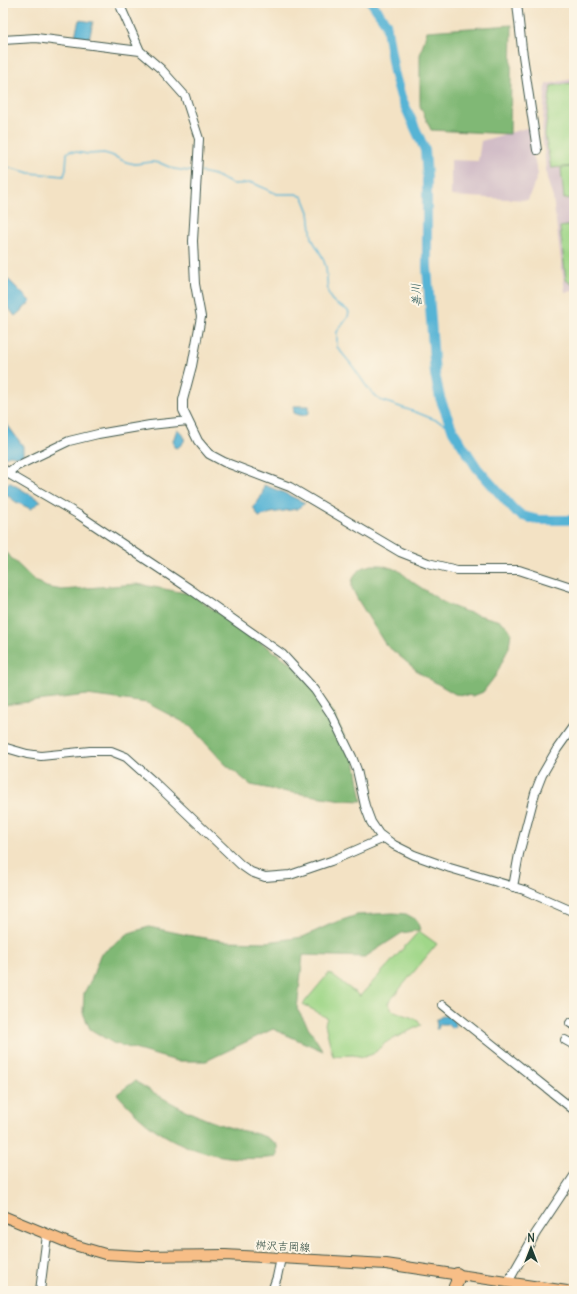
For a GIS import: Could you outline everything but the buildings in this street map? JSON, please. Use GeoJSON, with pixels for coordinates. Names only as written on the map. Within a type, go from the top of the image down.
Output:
{"type":"FeatureCollection","features":[{"type":"Feature","properties":{"kind":"main road","name":"桝沢吉岡線"},"geometry":{"type":"LineString","coordinates":[[3,1216],[71,1244],[105,1254],[140,1256],[225,1255],[386,1264],[457,1285],[508,1282],[567,1291]]}},
{"type":"Feature","properties":{"kind":"street"},"geometry":{"type":"LineString","coordinates":[[119,3],[140,51],[161,69],[185,96],[199,139],[192,241],[195,284],[201,317],[192,366],[183,400],[183,410],[198,441],[209,454],[224,462],[290,487],[400,552],[428,563],[457,570],[519,570],[574,588]]}},
{"type":"Feature","properties":{"kind":"street"},"geometry":{"type":"LineString","coordinates":[[517,3],[537,150]]}},
{"type":"Feature","properties":{"kind":"street"},"geometry":{"type":"LineString","coordinates":[[3,40],[43,38],[140,51]]}},
{"type":"Feature","properties":{"kind":"street"},"geometry":{"type":"LineString","coordinates":[[4,473],[69,442],[120,430],[188,421]]}},
{"type":"Feature","properties":{"kind":"street"},"geometry":{"type":"LineString","coordinates":[[4,473],[79,514],[190,589],[282,654],[315,690],[331,714],[352,757],[371,822],[376,831],[394,846],[450,868],[513,887],[574,912]]}},
{"type":"Feature","properties":{"kind":"street"},"geometry":{"type":"LineString","coordinates":[[513,887],[519,854],[535,793],[542,775],[557,749],[574,725]]}},
{"type":"Feature","properties":{"kind":"street"},"geometry":{"type":"LineString","coordinates":[[3,747],[41,756],[110,751],[126,757],[156,782],[241,865],[251,872],[265,877],[290,875],[331,861],[384,838]]}},
{"type":"Feature","properties":{"kind":"street"},"geometry":{"type":"LineString","coordinates":[[443,1005],[572,1108],[574,1097]]}},
{"type":"Feature","properties":{"kind":"street"},"geometry":{"type":"LineString","coordinates":[[565,1040],[574,1044]]}},
{"type":"Feature","properties":{"kind":"street"},"geometry":{"type":"LineString","coordinates":[[508,1282],[536,1233],[574,1176]]}},
{"type":"Feature","properties":{"kind":"street"},"geometry":{"type":"LineString","coordinates":[[565,1190],[574,1190]]}},
{"type":"Feature","properties":{"kind":"street"},"geometry":{"type":"LineString","coordinates":[[40,1291],[47,1234]]}},
{"type":"Feature","properties":{"kind":"street"},"geometry":{"type":"LineString","coordinates":[[272,1291],[277,1278],[281,1258]]}},
{"type":"Feature","properties":{"kind":"shaded area"},"geometry":{"type":"Polygon","coordinates":[[[574,79],[574,291],[565,292],[553,198],[547,179],[542,133],[546,84],[574,79]]]}},
{"type":"Feature","properties":{"kind":"shaded area"},"geometry":{"type":"Polygon","coordinates":[[[530,127],[533,154],[538,174],[528,200],[451,196],[451,160],[478,161],[481,141],[530,127]]]}},
{"type":"Feature","properties":{"kind":"green space"},"geometry":{"type":"Polygon","coordinates":[[[512,25],[510,134],[431,130],[420,106],[420,55],[427,31],[512,25]]]}},
{"type":"Feature","properties":{"kind":"green space"},"geometry":{"type":"Polygon","coordinates":[[[574,84],[574,166],[551,168],[545,135],[551,86],[574,84]]]}},
{"type":"Feature","properties":{"kind":"green space"},"geometry":{"type":"Polygon","coordinates":[[[574,167],[574,198],[564,199],[561,168],[574,167]]]}},
{"type":"Feature","properties":{"kind":"green space"},"geometry":{"type":"Polygon","coordinates":[[[574,225],[573,285],[566,280],[560,227],[574,225]]]}},
{"type":"Feature","properties":{"kind":"green space"},"geometry":{"type":"Polygon","coordinates":[[[3,550],[34,580],[46,587],[62,590],[137,584],[191,594],[295,666],[334,714],[355,760],[362,801],[343,800],[251,785],[225,764],[189,725],[147,703],[87,695],[3,705],[3,550]]]}},
{"type":"Feature","properties":{"kind":"green space"},"geometry":{"type":"Polygon","coordinates":[[[381,565],[398,570],[414,583],[446,604],[464,611],[500,621],[507,626],[511,632],[509,647],[496,675],[483,692],[473,696],[455,694],[421,674],[385,644],[352,588],[352,581],[356,573],[364,567],[381,565]]]}},
{"type":"Feature","properties":{"kind":"green space"},"geometry":{"type":"Polygon","coordinates":[[[393,913],[406,914],[417,920],[420,930],[402,933],[365,957],[303,955],[297,1009],[323,1051],[273,1029],[206,1061],[177,1061],[113,1043],[90,1029],[83,1013],[84,993],[92,978],[100,955],[129,933],[149,927],[225,941],[267,942],[303,937],[331,924],[357,915],[393,913]]]}},
{"type":"Feature","properties":{"kind":"green space"},"geometry":{"type":"Polygon","coordinates":[[[419,931],[437,944],[388,1003],[392,1010],[418,1020],[421,1025],[385,1043],[373,1054],[364,1057],[353,1055],[333,1056],[325,1024],[327,1018],[303,1004],[329,973],[360,996],[419,931]]]}},
{"type":"Feature","properties":{"kind":"green space"},"geometry":{"type":"Polygon","coordinates":[[[135,1081],[168,1101],[203,1118],[227,1127],[257,1134],[267,1138],[277,1145],[277,1157],[233,1158],[190,1148],[177,1142],[157,1131],[145,1122],[117,1094],[135,1081]]]}},
{"type":"Feature","properties":{"kind":"water"},"geometry":{"type":"Polygon","coordinates":[[[79,20],[93,22],[89,39],[75,36],[79,20]]]}},
{"type":"Feature","properties":{"kind":"water"},"geometry":{"type":"Polygon","coordinates":[[[9,280],[31,302],[15,316],[3,301],[3,283],[9,280]]]}},
{"type":"Feature","properties":{"kind":"water"},"geometry":{"type":"Polygon","coordinates":[[[293,406],[309,406],[309,413],[300,415],[294,413],[293,406]]]}},
{"type":"Feature","properties":{"kind":"water"},"geometry":{"type":"Polygon","coordinates":[[[3,419],[23,446],[23,456],[19,457],[10,455],[3,458],[3,419]]]}},
{"type":"Feature","properties":{"kind":"water"},"geometry":{"type":"Polygon","coordinates":[[[177,429],[183,434],[184,441],[177,448],[174,447],[173,441],[177,429]]]}},
{"type":"Feature","properties":{"kind":"water"},"geometry":{"type":"Polygon","coordinates":[[[9,482],[41,501],[31,509],[16,502],[3,492],[9,482]]]}},
{"type":"Feature","properties":{"kind":"water"},"geometry":{"type":"Polygon","coordinates":[[[264,485],[305,503],[297,509],[271,513],[259,517],[253,507],[261,497],[264,485]]]}},
{"type":"Feature","properties":{"kind":"water"},"geometry":{"type":"Polygon","coordinates":[[[444,1015],[449,1016],[452,1019],[455,1027],[451,1028],[447,1024],[440,1024],[438,1029],[436,1029],[436,1020],[444,1015]]]}},
{"type":"Feature","properties":{"kind":"waterway","name":"善川"},"geometry":{"type":"LineString","coordinates":[[372,3],[386,23],[394,72],[401,97],[425,150],[427,177],[427,267],[435,374],[440,398],[447,416],[453,431],[477,468],[514,510],[523,516],[538,520],[574,520]]}},
{"type":"Feature","properties":{"kind":"waterway"},"geometry":{"type":"LineString","coordinates":[[3,166],[30,173],[64,176],[67,153],[70,151],[88,154],[104,153],[135,164],[152,162],[160,163],[174,169],[195,172]]}},
{"type":"Feature","properties":{"kind":"waterway"},"geometry":{"type":"LineString","coordinates":[[201,172],[214,175],[233,184],[253,183],[277,194],[296,194],[303,197],[309,212],[312,239],[322,256],[326,267],[328,292],[331,299],[336,304],[349,312],[348,317],[337,332],[337,347],[367,387],[380,400],[451,426]]}}]}
